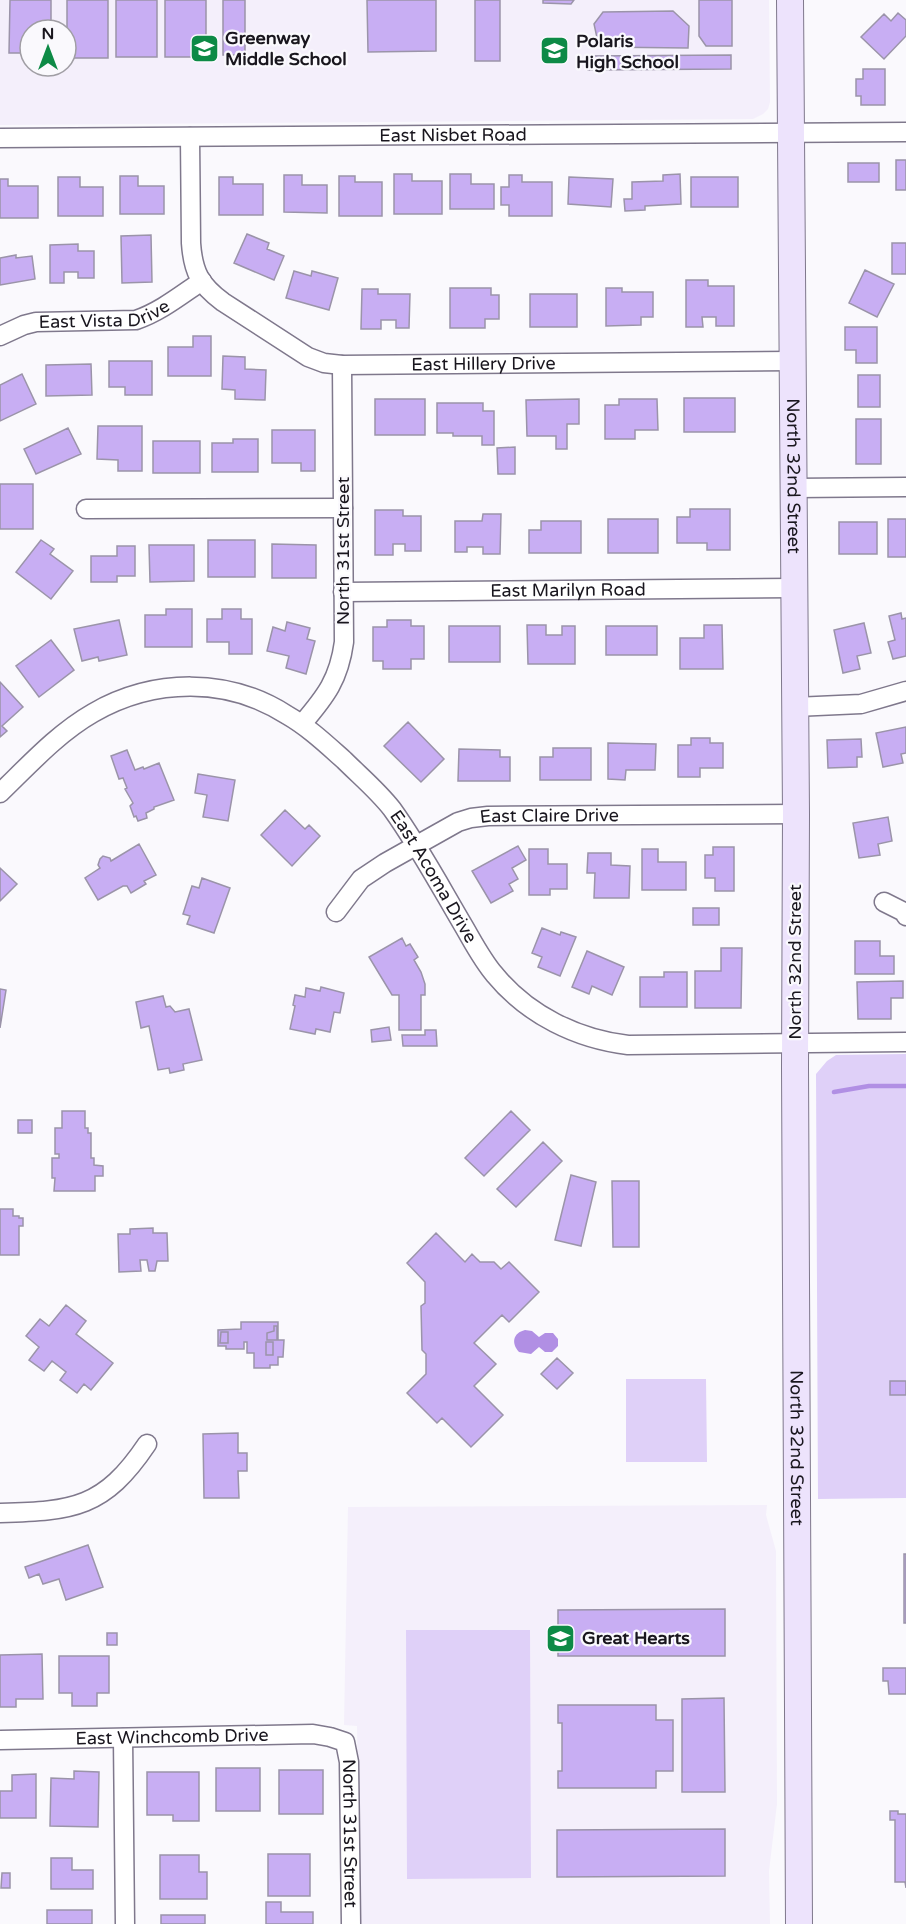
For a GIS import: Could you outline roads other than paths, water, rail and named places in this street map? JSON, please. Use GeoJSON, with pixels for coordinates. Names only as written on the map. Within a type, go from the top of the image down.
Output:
{"type":"FeatureCollection","features":[{"type":"Feature","properties":{"kind":"main road","name":"North 32nd Street"},"geometry":{"type":"LineString","coordinates":[[790,0],[796,814],[799,1924]]}},
{"type":"Feature","properties":{"kind":"street","name":"East Nisbet Road"},"geometry":{"type":"LineString","coordinates":[[0,138],[906,132]]}},
{"type":"Feature","properties":{"kind":"street"},"geometry":{"type":"LineString","coordinates":[[190,137],[190,243],[192,260],[201,281]]}},
{"type":"Feature","properties":{"kind":"street","name":"East Hillery Drive"},"geometry":{"type":"LineString","coordinates":[[201,281],[212,294],[223,302],[308,357],[324,363],[342,365],[792,361]]}},
{"type":"Feature","properties":{"kind":"street","name":"East Vista Drive"},"geometry":{"type":"LineString","coordinates":[[0,336],[36,322],[136,320],[161,309],[201,281]]}},
{"type":"Feature","properties":{"kind":"street","name":"North 31st Street"},"geometry":{"type":"LineString","coordinates":[[302,724],[334,681],[341,663],[344,642],[342,365]]}},
{"type":"Feature","properties":{"kind":"street"},"geometry":{"type":"LineString","coordinates":[[794,488],[906,487]]}},
{"type":"Feature","properties":{"kind":"street"},"geometry":{"type":"LineString","coordinates":[[86,509],[343,508]]}},
{"type":"Feature","properties":{"kind":"street","name":"East Marilyn Road"},"geometry":{"type":"LineString","coordinates":[[343,592],[794,588]]}},
{"type":"Feature","properties":{"kind":"street","name":"East Acoma Drive"},"geometry":{"type":"LineString","coordinates":[[0,793],[75,724],[94,712],[129,696],[149,691],[197,686],[219,689],[266,703],[302,724],[376,790],[392,809],[479,953],[495,975],[528,1007],[561,1027],[610,1043],[628,1045],[906,1042]]}},
{"type":"Feature","properties":{"kind":"street"},"geometry":{"type":"LineString","coordinates":[[795,707],[861,704],[906,691]]}},
{"type":"Feature","properties":{"kind":"street","name":"East Claire Drive"},"geometry":{"type":"LineString","coordinates":[[336,912],[361,879],[415,845],[458,822],[471,818],[796,814]]}},
{"type":"Feature","properties":{"kind":"street"},"geometry":{"type":"LineString","coordinates":[[884,902],[904,912],[906,916]]}},
{"type":"Feature","properties":{"kind":"street"},"geometry":{"type":"LineString","coordinates":[[0,1513],[58,1510],[83,1504],[110,1488],[132,1466],[147,1444]]}},
{"type":"Feature","properties":{"kind":"street","name":"East Winchcomb Drive"},"geometry":{"type":"LineString","coordinates":[[0,1740],[313,1734],[345,1742]]}},
{"type":"Feature","properties":{"kind":"street"},"geometry":{"type":"LineString","coordinates":[[123,1738],[125,1924]]}},
{"type":"Feature","properties":{"kind":"street","name":"North 31st Street"},"geometry":{"type":"LineString","coordinates":[[345,1742],[349,1762],[351,1924]]}},
{"type":"Feature","properties":{"kind":"waterway"},"geometry":{"type":"LineString","coordinates":[[834,1092],[869,1086],[906,1086]]}},
{"type":"Feature","properties":{"kind":"place","name":"Greenway Middle School"},"geometry":{"type":"Point","coordinates":[204,48]}},
{"type":"Feature","properties":{"kind":"place","name":"Polaris High School"},"geometry":{"type":"Point","coordinates":[555,51]}},
{"type":"Feature","properties":{"kind":"place","name":"Great Hearts"},"geometry":{"type":"Point","coordinates":[561,1638]}}]}
